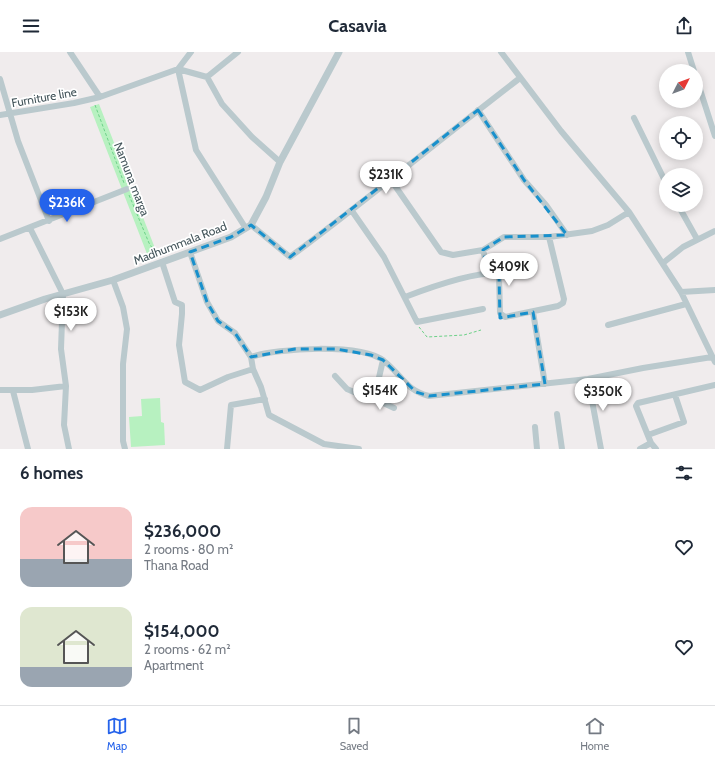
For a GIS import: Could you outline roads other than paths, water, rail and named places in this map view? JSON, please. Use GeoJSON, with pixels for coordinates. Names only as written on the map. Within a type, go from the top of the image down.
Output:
{"type":"FeatureCollection","features":[{"type":"Feature","properties":{"kind":"street"},"geometry":{"type":"LineString","coordinates":[[70,52],[100,97]]}},
{"type":"Feature","properties":{"kind":"street"},"geometry":{"type":"LineString","coordinates":[[191,52],[178,69],[196,150],[248,226],[290,257],[352,211],[520,78]]}},
{"type":"Feature","properties":{"kind":"street"},"geometry":{"type":"LineString","coordinates":[[207,77],[238,52]]}},
{"type":"Feature","properties":{"kind":"street","name":"Madhummala Road"},"geometry":{"type":"LineString","coordinates":[[0,315],[63,294],[113,280],[231,237],[248,226],[266,197],[280,162],[339,52]]}},
{"type":"Feature","properties":{"kind":"street"},"geometry":{"type":"LineString","coordinates":[[251,357],[268,352],[295,349],[336,349],[371,355],[383,360],[405,384],[416,392],[429,396],[588,379],[643,368],[714,359],[681,292],[629,212],[520,78],[502,52]]}},
{"type":"Feature","properties":{"kind":"street"},"geometry":{"type":"LineString","coordinates":[[688,52],[692,64]]}},
{"type":"Feature","properties":{"kind":"street"},"geometry":{"type":"LineString","coordinates":[[178,69],[207,77],[222,104],[252,137],[280,162]]}},
{"type":"Feature","properties":{"kind":"street","name":"Furniture line"},"geometry":{"type":"LineString","coordinates":[[0,115],[100,97],[178,69]]}},
{"type":"Feature","properties":{"kind":"street"},"geometry":{"type":"LineString","coordinates":[[0,79],[10,114],[44,214],[48,221]]}},
{"type":"Feature","properties":{"kind":"street"},"geometry":{"type":"LineString","coordinates":[[703,99],[715,136]]}},
{"type":"Feature","properties":{"kind":"street"},"geometry":{"type":"LineString","coordinates":[[478,110],[524,180],[546,205],[567,234]]}},
{"type":"Feature","properties":{"kind":"street"},"geometry":{"type":"LineString","coordinates":[[634,118],[659,169]]}},
{"type":"Feature","properties":{"kind":"street"},"geometry":{"type":"LineString","coordinates":[[391,180],[441,252],[453,255],[483,250],[504,237],[549,237],[592,231],[608,225],[629,212]]}},
{"type":"Feature","properties":{"kind":"street"},"geometry":{"type":"LineString","coordinates":[[0,239],[126,189]]}},
{"type":"Feature","properties":{"kind":"street"},"geometry":{"type":"LineString","coordinates":[[352,211],[384,257],[406,297],[417,322],[483,309]]}},
{"type":"Feature","properties":{"kind":"street"},"geometry":{"type":"LineString","coordinates":[[682,212],[697,239]]}},
{"type":"Feature","properties":{"kind":"street"},"geometry":{"type":"LineString","coordinates":[[30,228],[63,294],[61,349],[66,386],[64,426],[69,449]]}},
{"type":"Feature","properties":{"kind":"street"},"geometry":{"type":"LineString","coordinates":[[663,263],[684,247],[715,231]]}},
{"type":"Feature","properties":{"kind":"street"},"geometry":{"type":"LineString","coordinates":[[406,297],[431,287],[489,273],[497,274],[499,276],[500,313],[505,317],[558,306],[563,303],[564,299],[549,237]]}},
{"type":"Feature","properties":{"kind":"street"},"geometry":{"type":"LineString","coordinates":[[483,250],[489,273]]}},
{"type":"Feature","properties":{"kind":"street"},"geometry":{"type":"LineString","coordinates":[[190,252],[207,302],[218,322],[235,333],[251,357],[253,369],[265,399],[269,415],[324,444],[359,449]]}},
{"type":"Feature","properties":{"kind":"street"},"geometry":{"type":"LineString","coordinates":[[162,262],[175,302],[182,305],[179,346],[185,382],[200,390],[228,377],[253,369]]}},
{"type":"Feature","properties":{"kind":"street"},"geometry":{"type":"LineString","coordinates":[[113,280],[123,307],[127,329],[123,364],[123,441],[125,449]]}},
{"type":"Feature","properties":{"kind":"street"},"geometry":{"type":"LineString","coordinates":[[681,292],[715,290]]}},
{"type":"Feature","properties":{"kind":"street"},"geometry":{"type":"LineString","coordinates":[[608,325],[686,304]]}},
{"type":"Feature","properties":{"kind":"street"},"geometry":{"type":"LineString","coordinates":[[533,312],[545,384]]}},
{"type":"Feature","properties":{"kind":"street"},"geometry":{"type":"LineString","coordinates":[[373,398],[383,360]]}},
{"type":"Feature","properties":{"kind":"street"},"geometry":{"type":"LineString","coordinates":[[334,376],[346,389],[370,399],[373,398],[394,408]]}},
{"type":"Feature","properties":{"kind":"street"},"geometry":{"type":"LineString","coordinates":[[588,379],[601,449]]}},
{"type":"Feature","properties":{"kind":"street"},"geometry":{"type":"LineString","coordinates":[[656,449],[651,443],[636,406],[638,403],[715,385]]}},
{"type":"Feature","properties":{"kind":"street"},"geometry":{"type":"LineString","coordinates":[[0,390],[13,391],[66,386]]}},
{"type":"Feature","properties":{"kind":"street"},"geometry":{"type":"LineString","coordinates":[[13,391],[28,449]]}},
{"type":"Feature","properties":{"kind":"street"},"geometry":{"type":"LineString","coordinates":[[648,436],[684,422],[676,395]]}},
{"type":"Feature","properties":{"kind":"street"},"geometry":{"type":"LineString","coordinates":[[228,449],[231,406],[265,399]]}},
{"type":"Feature","properties":{"kind":"street"},"geometry":{"type":"LineString","coordinates":[[558,414],[562,449]]}},
{"type":"Feature","properties":{"kind":"street"},"geometry":{"type":"LineString","coordinates":[[535,427],[537,449]]}},
{"type":"Feature","properties":{"kind":"street"},"geometry":{"type":"LineString","coordinates":[[640,449],[651,443]]}}]}
